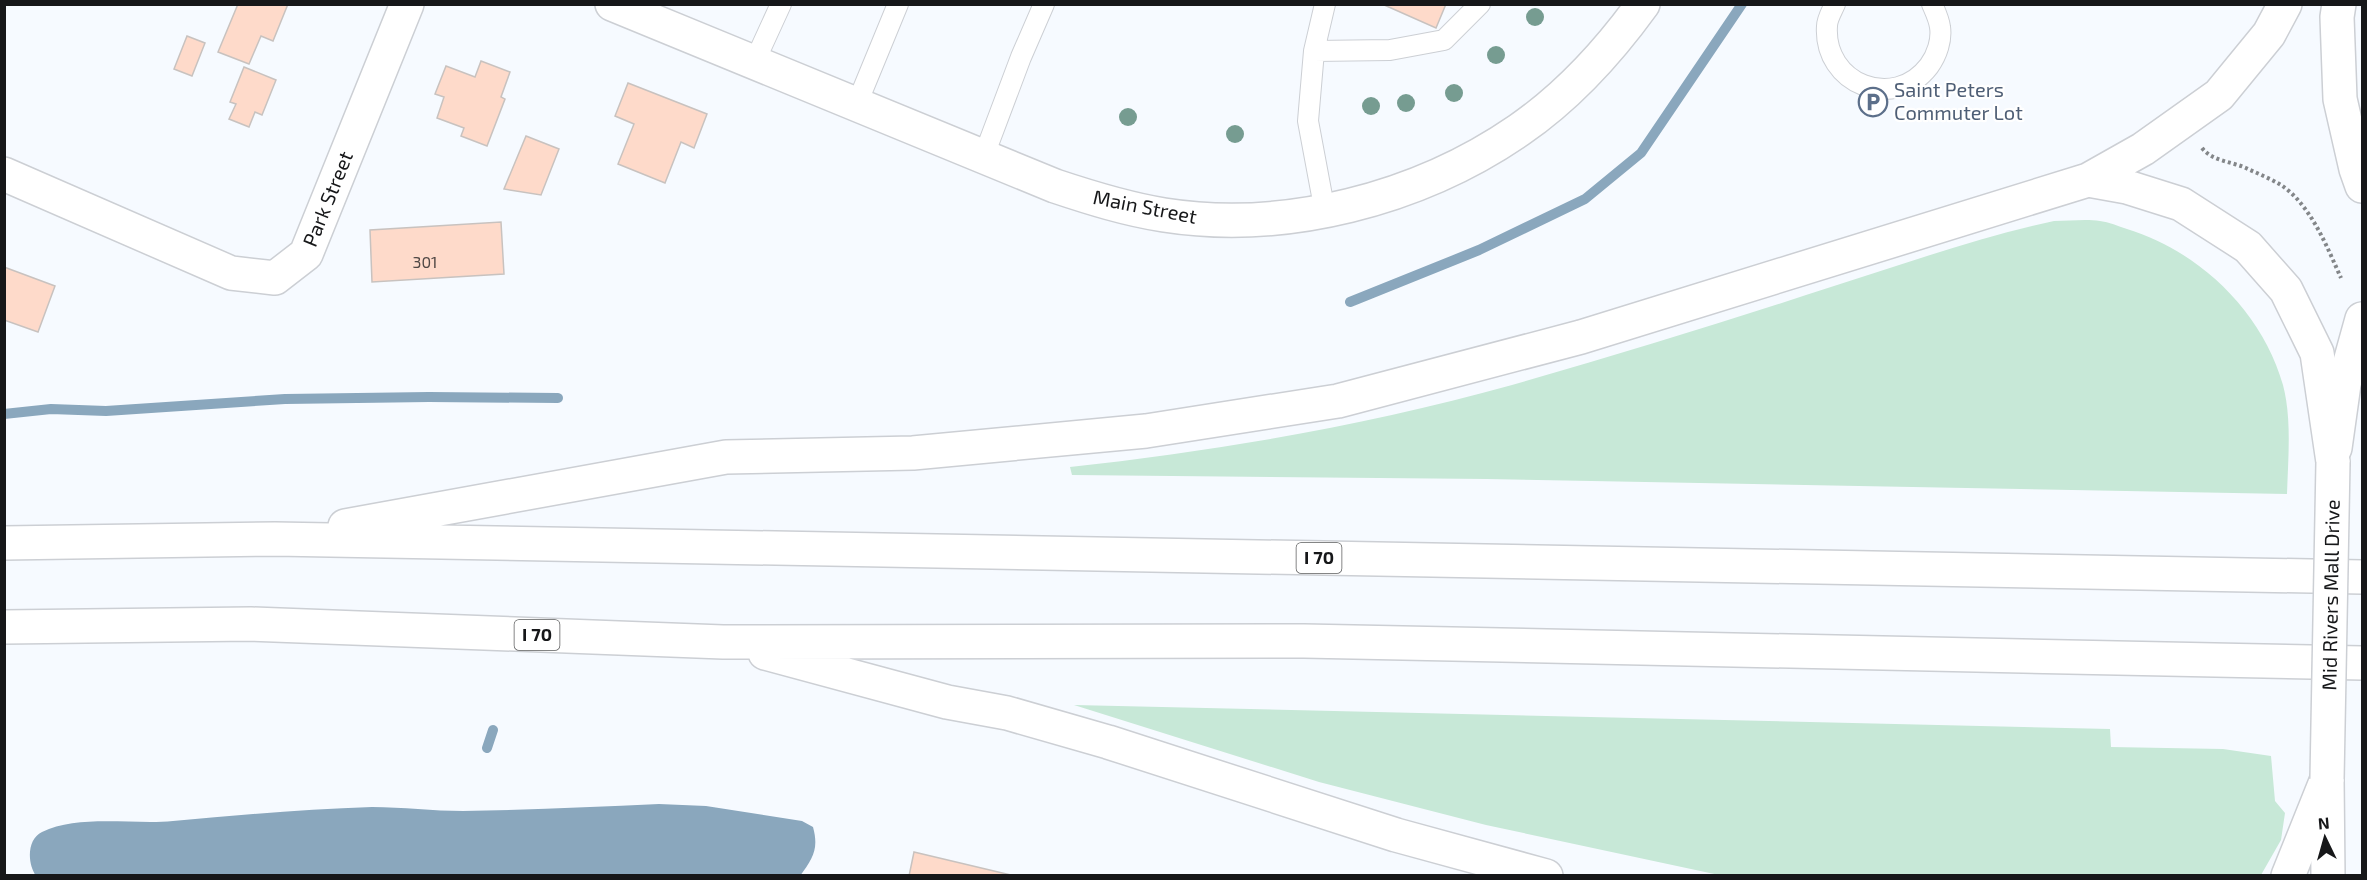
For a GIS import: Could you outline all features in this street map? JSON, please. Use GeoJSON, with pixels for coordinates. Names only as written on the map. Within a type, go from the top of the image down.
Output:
{"type":"FeatureCollection","features":[{"type":"Feature","properties":{"kind":"main road","name":"Park Street"},"geometry":{"type":"LineString","coordinates":[[4,174],[231,273],[275,278],[306,255],[407,4]]}},
{"type":"Feature","properties":{"kind":"main road","name":"Main Street"},"geometry":{"type":"LineString","coordinates":[[612,4],[1055,186],[1117,206],[1166,216],[1214,220],[1266,220],[1325,212],[1426,181],[1519,130],[1560,97],[1597,61],[1643,4]]}},
{"type":"Feature","properties":{"kind":"main road"},"geometry":{"type":"LineString","coordinates":[[274,539],[726,457],[936,451],[1146,431],[1338,401],[1581,337],[2088,180],[2143,149],[2219,95],[2269,34],[2285,4]]}},
{"type":"Feature","properties":{"kind":"main road"},"geometry":{"type":"LineString","coordinates":[[2339,4],[2337,17],[2340,99],[2362,186]]}},
{"type":"Feature","properties":{"kind":"main road"},"geometry":{"type":"LineString","coordinates":[[2088,180],[2127,187],[2181,204],[2248,246],[2256,255],[2286,290],[2317,353],[2333,462]]}},
{"type":"Feature","properties":{"kind":"main road","name":"Mid Rivers Mall Drive"},"geometry":{"type":"LineString","coordinates":[[2328,876],[2327,779],[2333,462],[2344,384],[2362,319]]}},
{"type":"Feature","properties":{"kind":"main road","name":"I 70"},"geometry":{"type":"LineString","coordinates":[[4,543],[274,539],[2362,577]]}},
{"type":"Feature","properties":{"kind":"main road","name":"I 70"},"geometry":{"type":"LineString","coordinates":[[4,627],[251,624],[723,642],[1304,641],[2358,664]]}},
{"type":"Feature","properties":{"kind":"main road"},"geometry":{"type":"LineString","coordinates":[[723,642],[1108,742],[1396,835],[1546,876]]}},
{"type":"Feature","properties":{"kind":"main road"},"geometry":{"type":"LineString","coordinates":[[2288,876],[2327,779]]}},
{"type":"Feature","properties":{"kind":"lane"},"geometry":{"type":"LineString","coordinates":[[754,63],[781,4]]}},
{"type":"Feature","properties":{"kind":"lane"},"geometry":{"type":"LineString","coordinates":[[856,106],[898,4]]}},
{"type":"Feature","properties":{"kind":"lane"},"geometry":{"type":"LineString","coordinates":[[983,158],[1021,57],[1044,4]]}},
{"type":"Feature","properties":{"kind":"lane"},"geometry":{"type":"LineString","coordinates":[[1325,4],[1314,51],[1308,121],[1325,212]]}},
{"type":"Feature","properties":{"kind":"lane"},"geometry":{"type":"LineString","coordinates":[[1314,51],[1390,50],[1444,40],[1480,4]]}},
{"type":"Feature","properties":{"kind":"lane"},"geometry":{"type":"LineString","coordinates":[[1835,4],[1827,25],[1830,52],[1844,75],[1869,89],[1896,89],[1920,76],[1937,55],[1940,27],[1932,4]]}},
{"type":"Feature","properties":{"kind":"path"},"geometry":{"type":"LineString","coordinates":[[2196,140],[2208,156],[2245,167],[2282,186],[2308,215],[2324,240],[2341,278]]}},
{"type":"Feature","properties":{"kind":"green space"},"geometry":{"type":"Polygon","coordinates":[[[2054,221],[2103,222],[2154,239],[2179,252],[2202,269],[2243,309],[2260,332],[2283,385],[2288,425],[2287,494],[1487,479],[1072,475],[1070,467],[1237,445],[1348,424],[1458,399],[1673,337],[1971,243],[2054,221]]]}},
{"type":"Feature","properties":{"kind":"green space"},"geometry":{"type":"Polygon","coordinates":[[[1074,705],[2110,729],[2111,747],[2223,749],[2271,756],[2275,801],[2285,813],[2281,840],[2261,875],[1719,875],[1486,825],[1319,782],[1074,705]]]}},
{"type":"Feature","properties":{"kind":"water"},"geometry":{"type":"Polygon","coordinates":[[[659,804],[706,806],[802,821],[813,827],[814,853],[800,876],[36,876],[30,858],[31,846],[37,835],[72,823],[158,822],[372,807],[463,811],[659,804]]]}},
{"type":"Feature","properties":{"kind":"building"},"geometry":{"type":"Polygon","coordinates":[[[238,4],[288,4],[273,41],[261,36],[249,64],[218,52],[238,4]]]}},
{"type":"Feature","properties":{"kind":"building"},"geometry":{"type":"Polygon","coordinates":[[[1382,4],[1446,4],[1436,28],[1382,4]]]}},
{"type":"Feature","properties":{"kind":"building"},"geometry":{"type":"Polygon","coordinates":[[[187,36],[205,43],[192,76],[174,69],[187,36]]]}},
{"type":"Feature","properties":{"kind":"building"},"geometry":{"type":"Polygon","coordinates":[[[481,61],[510,72],[501,97],[505,99],[487,146],[461,136],[464,128],[437,118],[444,97],[435,94],[446,66],[475,77],[481,61]]]}},
{"type":"Feature","properties":{"kind":"building"},"geometry":{"type":"Polygon","coordinates":[[[244,67],[276,80],[262,115],[255,112],[249,127],[229,119],[236,104],[230,102],[244,67]]]}},
{"type":"Feature","properties":{"kind":"building"},"geometry":{"type":"Polygon","coordinates":[[[628,83],[707,114],[694,148],[681,142],[665,183],[618,164],[634,124],[615,116],[628,83]]]}},
{"type":"Feature","properties":{"kind":"building"},"geometry":{"type":"Polygon","coordinates":[[[526,136],[559,149],[541,195],[504,189],[526,136]]]}},
{"type":"Feature","properties":{"kind":"building"},"geometry":{"type":"Polygon","coordinates":[[[501,222],[504,274],[372,282],[370,230],[501,222]]]}},
{"type":"Feature","properties":{"kind":"building"},"geometry":{"type":"Polygon","coordinates":[[[4,267],[55,286],[38,332],[4,320],[4,267]]]}},
{"type":"Feature","properties":{"kind":"building"},"geometry":{"type":"Polygon","coordinates":[[[914,852],[1015,876],[909,876],[914,852]]]}},
{"type":"Feature","properties":{"kind":"waterway"},"geometry":{"type":"LineString","coordinates":[[1350,302],[1479,250],[1585,199],[1641,153],[1742,4]]}},
{"type":"Feature","properties":{"kind":"waterway"},"geometry":{"type":"LineString","coordinates":[[4,414],[51,409],[106,411],[285,399],[558,398]]}},
{"type":"Feature","properties":{"kind":"waterway"},"geometry":{"type":"LineString","coordinates":[[487,748],[493,730]]}},
{"type":"Feature","properties":{"kind":"place","name":"Saint Peters Commuter Lot"},"geometry":{"type":"Point","coordinates":[1873,102]}}]}
